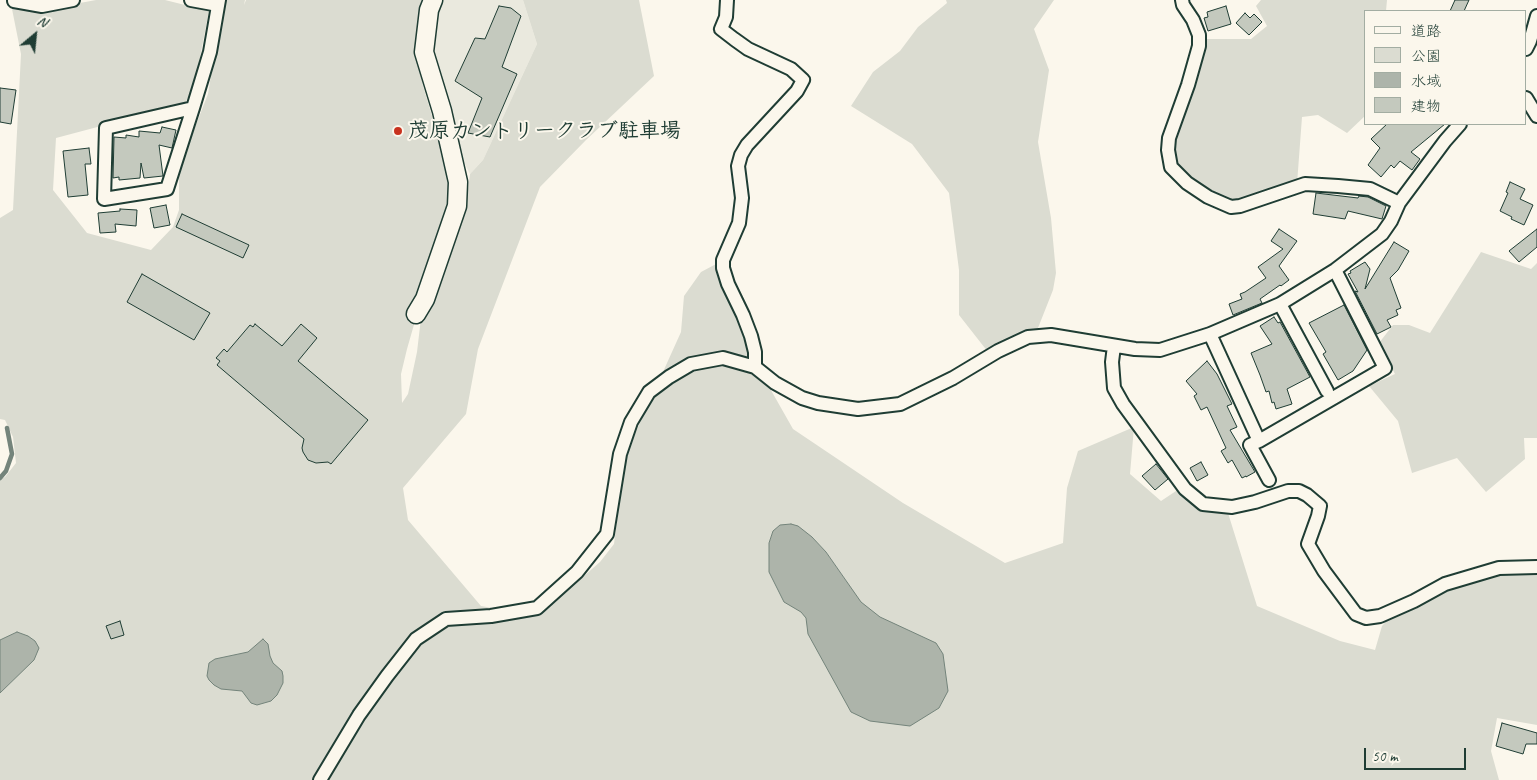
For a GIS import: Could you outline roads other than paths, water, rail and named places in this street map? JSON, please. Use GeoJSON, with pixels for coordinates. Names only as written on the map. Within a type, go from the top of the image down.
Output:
{"type":"FeatureCollection","features":[{"type":"Feature","properties":{"kind":"street"},"geometry":{"type":"LineString","coordinates":[[14,1],[42,6],[73,0]]}},
{"type":"Feature","properties":{"kind":"street"},"geometry":{"type":"LineString","coordinates":[[191,0],[218,2],[210,52],[193,108],[167,189],[104,199],[106,128],[193,108]]}},
{"type":"Feature","properties":{"kind":"street"},"geometry":{"type":"LineString","coordinates":[[416,314],[425,299],[457,206],[458,182],[442,111],[424,52],[429,10],[433,0]]}},
{"type":"Feature","properties":{"kind":"street"},"geometry":{"type":"LineString","coordinates":[[727,0],[726,17],[721,29],[748,49],[791,69],[803,80],[797,91],[747,145],[741,155],[738,166],[742,198],[739,222],[726,250],[723,268],[751,336],[755,352],[755,367]]}},
{"type":"Feature","properties":{"kind":"street"},"geometry":{"type":"LineString","coordinates":[[1182,0],[1199,35],[1200,46],[1169,138],[1168,150],[1171,167],[1187,183],[1208,197],[1231,207],[1240,206],[1305,184],[1370,190],[1399,203]]}},
{"type":"Feature","properties":{"kind":"street"},"geometry":{"type":"LineString","coordinates":[[1527,47],[1537,16]]}},
{"type":"Feature","properties":{"kind":"street"},"geometry":{"type":"LineString","coordinates":[[1527,100],[1537,116]]}},
{"type":"Feature","properties":{"kind":"street"},"geometry":{"type":"LineString","coordinates":[[320,780],[359,715],[416,639],[446,619],[491,616],[537,608],[577,572],[606,534],[620,454],[632,422],[649,392],[669,376],[692,364],[723,358],[755,367],[775,383],[802,398],[826,405],[858,409],[900,404],[953,378],[998,351],[1028,338],[1051,335],[1135,349],[1160,350],[1210,334],[1280,304],[1335,270],[1382,234],[1391,221],[1399,203],[1459,125]]}},
{"type":"Feature","properties":{"kind":"street"},"geometry":{"type":"LineString","coordinates":[[1268,480],[1250,445],[1384,368],[1335,270]]}},
{"type":"Feature","properties":{"kind":"street"},"geometry":{"type":"LineString","coordinates":[[1280,304],[1327,391]]}},
{"type":"Feature","properties":{"kind":"street"},"geometry":{"type":"LineString","coordinates":[[1210,334],[1259,441]]}},
{"type":"Feature","properties":{"kind":"street"},"geometry":{"type":"LineString","coordinates":[[1114,346],[1112,377],[1118,396],[1185,489],[1203,504],[1232,507],[1255,502],[1288,491],[1299,491],[1320,506],[1308,544],[1324,571],[1356,614],[1366,618],[1380,616],[1414,601],[1445,584],[1499,568],[1537,566]]}},
{"type":"Feature","properties":{"kind":"water"},"geometry":{"type":"Polygon","coordinates":[[[791,524],[798,526],[812,537],[826,552],[861,602],[880,617],[936,643],[943,654],[948,691],[939,708],[910,726],[870,721],[851,712],[808,634],[806,618],[801,612],[784,602],[769,572],[769,543],[773,531],[780,525],[791,524]]]}},
{"type":"Feature","properties":{"kind":"water"},"geometry":{"type":"Polygon","coordinates":[[[17,632],[35,641],[39,648],[34,660],[0,693],[0,640],[17,632]]]}},
{"type":"Feature","properties":{"kind":"water"},"geometry":{"type":"Polygon","coordinates":[[[263,639],[268,644],[273,663],[282,671],[283,676],[283,683],[277,695],[271,701],[257,705],[251,703],[242,691],[221,689],[209,680],[207,676],[209,663],[215,659],[248,652],[263,639]]]}},
{"type":"Feature","properties":{"kind":"waterway"},"geometry":{"type":"LineString","coordinates":[[0,478],[6,471],[12,454],[7,428]]}},
{"type":"Feature","properties":{"kind":"place","name":"茂原カントリークラブ駐車場"},"geometry":{"type":"Point","coordinates":[398,131]}}]}
